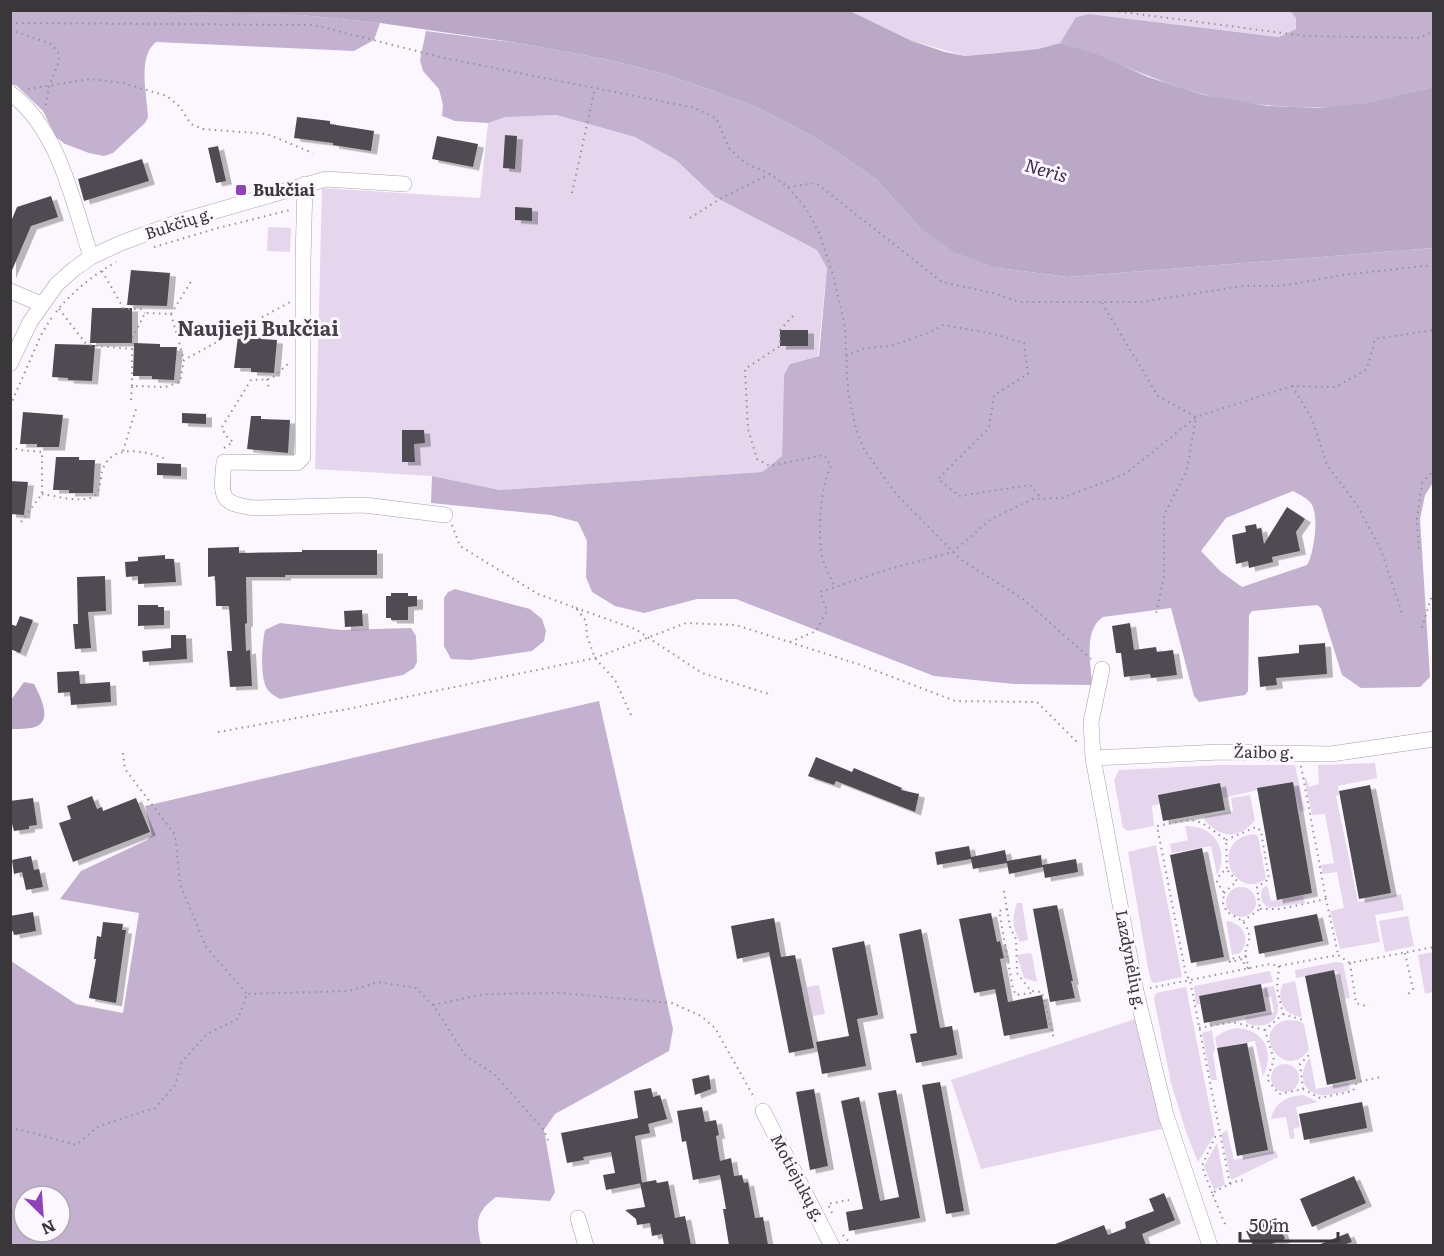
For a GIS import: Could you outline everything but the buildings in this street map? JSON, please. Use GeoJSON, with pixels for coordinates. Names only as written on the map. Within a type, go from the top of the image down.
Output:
{"type":"FeatureCollection","features":[{"type":"Feature","properties":{"kind":"street"},"geometry":{"type":"LineString","coordinates":[[10,93],[22,101],[42,127],[61,167],[91,257]]}},
{"type":"Feature","properties":{"kind":"street","name":"Bukčių g."},"geometry":{"type":"LineString","coordinates":[[10,364],[30,322],[57,284],[91,257],[121,243],[181,221],[326,179],[404,184]]}},
{"type":"Feature","properties":{"kind":"street"},"geometry":{"type":"LineString","coordinates":[[306,184],[303,457],[300,462],[224,462],[223,495],[237,506],[255,508],[364,505],[445,515]]}},
{"type":"Feature","properties":{"kind":"street"},"geometry":{"type":"LineString","coordinates":[[10,291],[41,304]]}},
{"type":"Feature","properties":{"kind":"street","name":"Lazdynėlių g."},"geometry":{"type":"LineString","coordinates":[[1102,669],[1091,722],[1093,758],[1136,991],[1166,1115],[1210,1245]]}},
{"type":"Feature","properties":{"kind":"street","name":"Žaibo g."},"geometry":{"type":"LineString","coordinates":[[1093,758],[1220,752],[1331,754],[1434,739]]}},
{"type":"Feature","properties":{"kind":"street","name":"Motiejukų g."},"geometry":{"type":"LineString","coordinates":[[763,1112],[837,1239]]}},
{"type":"Feature","properties":{"kind":"street"},"geometry":{"type":"LineString","coordinates":[[578,1218],[586,1245]]}},
{"type":"Feature","properties":{"kind":"path"},"geometry":{"type":"LineString","coordinates":[[1107,10],[1306,36],[1419,38],[1434,31]]}},
{"type":"Feature","properties":{"kind":"path"},"geometry":{"type":"LineString","coordinates":[[10,23],[314,24],[444,58],[695,108],[716,118],[729,148],[745,163],[770,174],[788,187],[807,210],[819,233],[833,273],[845,327],[848,392],[856,429],[865,451],[897,495],[960,559],[1023,598],[1102,669]]}},
{"type":"Feature","properties":{"kind":"path"},"geometry":{"type":"LineString","coordinates":[[10,30],[50,43],[58,51],[59,62],[49,87],[42,127]]}},
{"type":"Feature","properties":{"kind":"path"},"geometry":{"type":"LineString","coordinates":[[27,89],[90,80],[123,83],[167,96],[180,107],[191,124],[203,129],[267,134],[313,153]]}},
{"type":"Feature","properties":{"kind":"path"},"geometry":{"type":"LineString","coordinates":[[572,193],[595,88]]}},
{"type":"Feature","properties":{"kind":"path"},"geometry":{"type":"LineString","coordinates":[[690,218],[720,199],[770,174]]}},
{"type":"Feature","properties":{"kind":"path"},"geometry":{"type":"LineString","coordinates":[[788,187],[816,183],[942,282],[994,293],[1019,302],[1141,302],[1243,286],[1281,286],[1343,275],[1434,265]]}},
{"type":"Feature","properties":{"kind":"path"},"geometry":{"type":"LineString","coordinates":[[153,247],[305,206]]}},
{"type":"Feature","properties":{"kind":"path"},"geometry":{"type":"LineString","coordinates":[[91,257],[102,270],[124,309],[171,314]]}},
{"type":"Feature","properties":{"kind":"path"},"geometry":{"type":"LineString","coordinates":[[10,406],[42,333],[58,309],[65,300],[102,270],[124,258]]}},
{"type":"Feature","properties":{"kind":"path"},"geometry":{"type":"LineString","coordinates":[[132,386],[165,387],[180,382],[184,360],[171,314],[192,280]]}},
{"type":"Feature","properties":{"kind":"path"},"geometry":{"type":"LineString","coordinates":[[184,360],[303,295]]}},
{"type":"Feature","properties":{"kind":"path"},"geometry":{"type":"LineString","coordinates":[[1102,303],[1158,396],[1196,417]]}},
{"type":"Feature","properties":{"kind":"path"},"geometry":{"type":"LineString","coordinates":[[58,309],[87,345],[132,349]]}},
{"type":"Feature","properties":{"kind":"path"},"geometry":{"type":"LineString","coordinates":[[131,400],[132,339],[145,313]]}},
{"type":"Feature","properties":{"kind":"path"},"geometry":{"type":"LineString","coordinates":[[793,316],[780,330],[780,346],[745,369],[748,429],[757,459],[770,465],[824,455],[831,466],[826,476],[819,534],[823,561],[835,587]]}},
{"type":"Feature","properties":{"kind":"path"},"geometry":{"type":"LineString","coordinates":[[846,356],[865,348],[891,346],[944,325],[994,334],[1024,343],[1028,374],[994,394],[989,428],[938,478],[959,496],[1030,485],[1042,499]]}},
{"type":"Feature","properties":{"kind":"path"},"geometry":{"type":"LineString","coordinates":[[790,642],[816,631],[827,611],[820,592],[889,569],[954,552],[991,519],[1033,499],[1062,498],[1125,474],[1196,417],[1293,386],[1336,387],[1367,369],[1375,339],[1434,330]]}},
{"type":"Feature","properties":{"kind":"path"},"geometry":{"type":"LineString","coordinates":[[224,462],[224,446],[233,442],[225,435],[222,427],[251,380],[271,379],[304,349]]}},
{"type":"Feature","properties":{"kind":"path"},"geometry":{"type":"LineString","coordinates":[[267,379],[268,390]]}},
{"type":"Feature","properties":{"kind":"path"},"geometry":{"type":"LineString","coordinates":[[1293,386],[1312,419],[1327,465],[1357,505],[1381,550],[1402,613]]}},
{"type":"Feature","properties":{"kind":"path"},"geometry":{"type":"LineString","coordinates":[[123,451],[137,406]]}},
{"type":"Feature","properties":{"kind":"path"},"geometry":{"type":"LineString","coordinates":[[1156,614],[1164,576],[1164,515],[1187,470],[1196,417]]}},
{"type":"Feature","properties":{"kind":"path"},"geometry":{"type":"LineString","coordinates":[[10,447],[42,452],[42,494],[20,523]]}},
{"type":"Feature","properties":{"kind":"path"},"geometry":{"type":"LineString","coordinates":[[42,494],[84,499],[95,496],[98,493],[102,468],[113,456],[123,451],[151,453],[166,459]]}},
{"type":"Feature","properties":{"kind":"path"},"geometry":{"type":"LineString","coordinates":[[1419,549],[1417,519],[1422,483],[1434,470]]}},
{"type":"Feature","properties":{"kind":"path"},"geometry":{"type":"LineString","coordinates":[[445,515],[452,524],[459,546],[538,594],[635,629],[702,673],[772,695]]}},
{"type":"Feature","properties":{"kind":"path"},"geometry":{"type":"LineString","coordinates":[[1422,628],[1432,595],[1434,595]]}},
{"type":"Feature","properties":{"kind":"path"},"geometry":{"type":"LineString","coordinates":[[576,608],[586,621],[587,636],[595,658],[615,680],[631,715]]}},
{"type":"Feature","properties":{"kind":"path"},"geometry":{"type":"LineString","coordinates":[[218,732],[353,708],[595,658],[686,622],[736,624],[861,665],[955,701],[1037,702],[1077,742]]}},
{"type":"Feature","properties":{"kind":"path"},"geometry":{"type":"LineString","coordinates":[[123,753],[125,769],[175,835],[180,884],[206,947],[246,994]]}},
{"type":"Feature","properties":{"kind":"path"},"geometry":{"type":"LineString","coordinates":[[1301,753],[1300,762],[1338,955],[1350,963],[1434,947]]}},
{"type":"Feature","properties":{"kind":"path"},"geometry":{"type":"LineString","coordinates":[[1224,893],[1237,881],[1227,869],[1226,840],[1203,822],[1192,819],[1157,826],[1230,1184]]}},
{"type":"Feature","properties":{"kind":"path"},"geometry":{"type":"LineString","coordinates":[[1226,840],[1256,827],[1261,831],[1269,879],[1257,887],[1260,909]]}},
{"type":"Feature","properties":{"kind":"path"},"geometry":{"type":"LineString","coordinates":[[1227,869],[1220,874],[1217,882],[1224,893],[1223,903],[1227,912],[1243,921],[1250,937],[1246,956],[1249,969]]}},
{"type":"Feature","properties":{"kind":"path"},"geometry":{"type":"LineString","coordinates":[[1004,891],[1010,927],[1016,939],[1017,973],[1034,992]]}},
{"type":"Feature","properties":{"kind":"path"},"geometry":{"type":"LineString","coordinates":[[1243,921],[1260,909],[1281,909],[1326,899]]}},
{"type":"Feature","properties":{"kind":"path"},"geometry":{"type":"LineString","coordinates":[[1007,909],[1000,910],[999,915],[1015,993],[1018,995],[1042,992],[1054,1039]]}},
{"type":"Feature","properties":{"kind":"path"},"geometry":{"type":"LineString","coordinates":[[1405,953],[1413,989],[1406,996]]}},
{"type":"Feature","properties":{"kind":"path"},"geometry":{"type":"LineString","coordinates":[[1136,991],[1270,964],[1279,966],[1338,955]]}},
{"type":"Feature","properties":{"kind":"path"},"geometry":{"type":"LineString","coordinates":[[1246,956],[1230,959],[1230,962],[1243,959],[1249,969]]}},
{"type":"Feature","properties":{"kind":"path"},"geometry":{"type":"LineString","coordinates":[[1350,963],[1356,1004],[1369,1008]]}},
{"type":"Feature","properties":{"kind":"path"},"geometry":{"type":"LineString","coordinates":[[1279,966],[1277,988],[1283,1014]]}},
{"type":"Feature","properties":{"kind":"path"},"geometry":{"type":"LineString","coordinates":[[246,994],[349,991],[378,982],[416,988],[433,1005],[466,1056],[494,1074],[544,1130],[549,1143]]}},
{"type":"Feature","properties":{"kind":"path"},"geometry":{"type":"LineString","coordinates":[[433,1005],[484,994],[560,993],[672,1003],[701,1016],[715,1028],[763,1112]]}},
{"type":"Feature","properties":{"kind":"path"},"geometry":{"type":"LineString","coordinates":[[10,1131],[18,1129],[76,1145],[99,1126],[155,1108],[175,1085],[181,1063],[207,1034],[238,1019],[246,994]]}},
{"type":"Feature","properties":{"kind":"path"},"geometry":{"type":"LineString","coordinates":[[1283,1014],[1303,1020]]}},
{"type":"Feature","properties":{"kind":"path"},"geometry":{"type":"LineString","coordinates":[[1265,1030],[1283,1014]]}},
{"type":"Feature","properties":{"kind":"path"},"geometry":{"type":"LineString","coordinates":[[1199,1028],[1232,1022],[1265,1030]]}},
{"type":"Feature","properties":{"kind":"path"},"geometry":{"type":"LineString","coordinates":[[1265,1030],[1274,1060],[1268,1079],[1279,1094],[1303,1089],[1320,1098],[1353,1091],[1357,1082],[1382,1077]]}},
{"type":"Feature","properties":{"kind":"path"},"geometry":{"type":"LineString","coordinates":[[1303,1089],[1300,1064],[1309,1055]]}},
{"type":"Feature","properties":{"kind":"path"},"geometry":{"type":"LineString","coordinates":[[1220,1136],[1215,1137],[1202,1166],[1225,1224]]}},
{"type":"Feature","properties":{"kind":"path"},"geometry":{"type":"LineString","coordinates":[[1212,1193],[1240,1180],[1247,1181]]}},
{"type":"Feature","properties":{"kind":"path"},"geometry":{"type":"LineString","coordinates":[[833,1214],[828,1204],[849,1200]]}},
{"type":"Feature","properties":{"kind":"path"},"geometry":{"type":"LineString","coordinates":[[837,1239],[849,1242]]}},
{"type":"Feature","properties":{"kind":"shaded area"},"geometry":{"type":"Polygon","coordinates":[[[134,10],[171,13],[301,15],[380,23],[374,40],[354,51],[156,42],[150,49],[145,67],[148,117],[145,123],[113,153],[104,156],[65,144],[56,137],[43,111],[17,86],[11,84],[11,11],[134,10]]]}},
{"type":"Feature","properties":{"kind":"shaded area"},"geometry":{"type":"Polygon","coordinates":[[[1290,10],[1296,18],[1296,29],[1279,37],[1089,14],[1076,17],[1060,43],[1038,49],[965,56],[912,41],[850,11],[1290,10]]]}},
{"type":"Feature","properties":{"kind":"shaded area"},"geometry":{"type":"Polygon","coordinates":[[[1290,11],[1433,11],[1433,87],[1352,106],[1309,108],[1264,105],[1184,89],[1060,43],[1076,17],[1089,14],[1279,37],[1296,29],[1296,18],[1290,11]]]}},
{"type":"Feature","properties":{"kind":"shaded area"},"geometry":{"type":"Polygon","coordinates":[[[426,31],[518,43],[610,60],[664,74],[714,91],[760,109],[818,139],[877,180],[920,228],[998,268],[1068,277],[1433,248],[1434,481],[1425,495],[1420,519],[1430,677],[1420,687],[1361,688],[1342,675],[1321,608],[1317,605],[1252,611],[1249,615],[1248,691],[1245,695],[1199,702],[1194,696],[1171,608],[1103,617],[1097,623],[1090,639],[1092,685],[1014,684],[934,676],[736,599],[697,599],[644,613],[615,606],[592,592],[586,577],[587,541],[578,522],[551,515],[431,503],[432,476],[500,490],[762,472],[782,456],[784,374],[790,364],[819,356],[827,268],[817,250],[715,197],[677,161],[635,137],[556,115],[506,117],[488,123],[455,121],[442,116],[443,105],[439,89],[423,71],[420,60],[426,31]],[[1293,491],[1226,518],[1201,551],[1220,571],[1242,587],[1307,565],[1315,535],[1314,511],[1308,500],[1293,491]]]}},
{"type":"Feature","properties":{"kind":"shaded area"},"geometry":{"type":"Polygon","coordinates":[[[556,115],[635,137],[677,161],[715,197],[817,250],[827,267],[818,356],[790,364],[784,373],[782,456],[762,472],[500,490],[432,476],[315,469],[322,188],[480,198],[488,123],[506,117],[556,115]]]}},
{"type":"Feature","properties":{"kind":"shaded area"},"geometry":{"type":"Polygon","coordinates":[[[268,227],[291,228],[290,252],[267,251],[268,227]]]}},
{"type":"Feature","properties":{"kind":"shaded area"},"geometry":{"type":"Polygon","coordinates":[[[455,589],[530,609],[542,619],[546,631],[544,641],[532,651],[471,660],[451,659],[444,646],[444,598],[448,592],[455,589]]]}},
{"type":"Feature","properties":{"kind":"shaded area"},"geometry":{"type":"Polygon","coordinates":[[[280,623],[341,630],[411,628],[416,636],[417,662],[414,668],[403,675],[280,699],[270,693],[266,687],[262,659],[265,630],[280,623]]]}},
{"type":"Feature","properties":{"kind":"shaded area"},"geometry":{"type":"Polygon","coordinates":[[[599,701],[673,1029],[669,1051],[555,1114],[544,1130],[555,1192],[550,1201],[496,1197],[484,1208],[479,1218],[478,1230],[481,1245],[11,1245],[11,961],[76,1004],[123,1013],[139,913],[60,899],[81,871],[147,840],[152,835],[145,806],[599,701]]]}},
{"type":"Feature","properties":{"kind":"shaded area"},"geometry":{"type":"Polygon","coordinates":[[[1375,763],[1377,778],[1338,786],[1339,795],[1336,796],[1358,902],[1401,894],[1404,910],[1375,915],[1380,942],[1340,949],[1330,911],[1344,908],[1337,872],[1323,874],[1321,865],[1334,863],[1325,814],[1312,815],[1304,778],[1309,787],[1319,784],[1318,765],[1375,763]]]}},
{"type":"Feature","properties":{"kind":"shaded area"},"geometry":{"type":"Polygon","coordinates":[[[1220,765],[1295,765],[1305,811],[1300,812],[1292,782],[1223,798],[1220,783],[1159,795],[1160,804],[1152,806],[1154,826],[1128,831],[1123,828],[1114,780],[1119,770],[1220,765]]]}},
{"type":"Feature","properties":{"kind":"shaded area"},"geometry":{"type":"Polygon","coordinates":[[[1250,795],[1255,820],[1243,831],[1236,834],[1224,833],[1217,831],[1205,821],[1204,817],[1233,811],[1231,798],[1250,795]]]}},
{"type":"Feature","properties":{"kind":"shaded area"},"geometry":{"type":"Polygon","coordinates":[[[1185,826],[1204,830],[1217,841],[1222,857],[1217,875],[1211,846],[1172,853],[1170,844],[1188,840],[1185,826]]]}},
{"type":"Feature","properties":{"kind":"shaded area"},"geometry":{"type":"Polygon","coordinates":[[[1254,834],[1258,836],[1266,879],[1254,884],[1243,882],[1235,876],[1230,867],[1229,856],[1232,846],[1240,838],[1254,834]]]}},
{"type":"Feature","properties":{"kind":"shaded area"},"geometry":{"type":"Polygon","coordinates":[[[1156,845],[1182,977],[1154,983],[1151,981],[1148,968],[1128,852],[1156,845]]]}},
{"type":"Feature","properties":{"kind":"shaded area"},"geometry":{"type":"Polygon","coordinates":[[[1267,885],[1271,901],[1303,895],[1305,903],[1269,908],[1261,897],[1262,889],[1267,885]]]}},
{"type":"Feature","properties":{"kind":"shaded area"},"geometry":{"type":"Polygon","coordinates":[[[1241,887],[1252,891],[1256,902],[1252,913],[1241,917],[1230,913],[1226,902],[1230,891],[1241,887]]]}},
{"type":"Feature","properties":{"kind":"shaded area"},"geometry":{"type":"Polygon","coordinates":[[[1017,903],[1022,903],[1028,940],[1020,942],[1015,932],[1014,922],[1017,903]]]}},
{"type":"Feature","properties":{"kind":"shaded area"},"geometry":{"type":"Polygon","coordinates":[[[1408,916],[1414,946],[1385,952],[1379,921],[1408,916]]]}},
{"type":"Feature","properties":{"kind":"shaded area"},"geometry":{"type":"Polygon","coordinates":[[[1226,921],[1237,925],[1244,932],[1245,943],[1240,953],[1232,955],[1226,921]]]}},
{"type":"Feature","properties":{"kind":"shaded area"},"geometry":{"type":"Polygon","coordinates":[[[1433,952],[1433,992],[1425,994],[1418,955],[1433,952]]]}},
{"type":"Feature","properties":{"kind":"shaded area"},"geometry":{"type":"Polygon","coordinates":[[[1030,953],[1037,982],[1024,978],[1017,955],[1030,953]]]}},
{"type":"Feature","properties":{"kind":"shaded area"},"geometry":{"type":"Polygon","coordinates":[[[1336,962],[1343,963],[1350,998],[1345,999],[1339,973],[1334,970],[1296,978],[1295,970],[1336,962]]]}},
{"type":"Feature","properties":{"kind":"shaded area"},"geometry":{"type":"Polygon","coordinates":[[[1270,971],[1273,982],[1199,996],[1200,1004],[1196,1005],[1194,986],[1270,971]]]}},
{"type":"Feature","properties":{"kind":"shaded area"},"geometry":{"type":"Polygon","coordinates":[[[1295,981],[1302,1017],[1286,1010],[1280,996],[1283,984],[1295,981]]]}},
{"type":"Feature","properties":{"kind":"shaded area"},"geometry":{"type":"Polygon","coordinates":[[[819,985],[825,1014],[813,1016],[807,987],[819,985]]]}},
{"type":"Feature","properties":{"kind":"shaded area"},"geometry":{"type":"Polygon","coordinates":[[[1274,986],[1278,1005],[1276,1017],[1263,1025],[1246,1023],[1245,1017],[1274,1012],[1271,997],[1265,997],[1264,987],[1274,986]]]}},
{"type":"Feature","properties":{"kind":"shaded area"},"geometry":{"type":"Polygon","coordinates":[[[1186,987],[1215,1134],[1198,1162],[1171,1083],[1154,999],[1156,993],[1186,987]]]}},
{"type":"Feature","properties":{"kind":"shaded area"},"geometry":{"type":"Polygon","coordinates":[[[1135,1019],[1162,1129],[981,1169],[951,1080],[1135,1019]]]}},
{"type":"Feature","properties":{"kind":"shaded area"},"geometry":{"type":"Polygon","coordinates":[[[1287,1020],[1304,1024],[1309,1050],[1299,1059],[1289,1061],[1280,1058],[1270,1042],[1270,1033],[1276,1025],[1287,1020]]]}},
{"type":"Feature","properties":{"kind":"shaded area"},"geometry":{"type":"Polygon","coordinates":[[[1236,1028],[1254,1033],[1265,1044],[1268,1059],[1263,1077],[1255,1041],[1217,1048],[1215,1038],[1236,1028]]]}},
{"type":"Feature","properties":{"kind":"shaded area"},"geometry":{"type":"Polygon","coordinates":[[[1212,1030],[1217,1080],[1211,1080],[1202,1033],[1212,1030]]]}},
{"type":"Feature","properties":{"kind":"shaded area"},"geometry":{"type":"Polygon","coordinates":[[[1310,1058],[1316,1089],[1349,1083],[1350,1090],[1324,1095],[1309,1090],[1303,1081],[1303,1075],[1310,1058]]]}},
{"type":"Feature","properties":{"kind":"shaded area"},"geometry":{"type":"Polygon","coordinates":[[[1285,1064],[1295,1068],[1299,1078],[1295,1088],[1285,1092],[1275,1088],[1271,1078],[1275,1068],[1285,1064]]]}},
{"type":"Feature","properties":{"kind":"shaded area"},"geometry":{"type":"Polygon","coordinates":[[[1303,1095],[1318,1102],[1296,1107],[1300,1127],[1293,1129],[1295,1138],[1290,1139],[1286,1117],[1271,1119],[1275,1109],[1282,1101],[1303,1095]]]}},
{"type":"Feature","properties":{"kind":"shaded area"},"geometry":{"type":"Polygon","coordinates":[[[1227,1130],[1234,1160],[1276,1151],[1278,1157],[1231,1180],[1221,1134],[1227,1130]]]}},
{"type":"Feature","properties":{"kind":"shaded area"},"geometry":{"type":"Polygon","coordinates":[[[1217,1143],[1225,1185],[1214,1190],[1204,1166],[1217,1143]]]}},
{"type":"Feature","properties":{"kind":"water","name":"Neris"},"geometry":{"type":"Polygon","coordinates":[[[134,11],[850,11],[912,41],[945,52],[965,56],[1038,49],[1060,43],[1096,54],[1148,77],[1204,95],[1268,106],[1318,108],[1369,103],[1433,87],[1433,248],[1068,277],[998,268],[954,252],[920,228],[877,180],[818,139],[760,109],[664,74],[610,60],[518,43],[380,23],[301,15],[134,11]]]}},
{"type":"Feature","properties":{"kind":"water"},"geometry":{"type":"Polygon","coordinates":[[[24,682],[34,684],[44,707],[44,719],[35,727],[11,729],[11,700],[24,682]]]}},
{"type":"Feature","properties":{"kind":"place","name":"Bukčiai"},"geometry":{"type":"Point","coordinates":[241,190]}},
{"type":"Feature","properties":{"kind":"district","name":"Naujieji Bukčiai"},"geometry":{"type":"Point","coordinates":[258,329]}}]}
